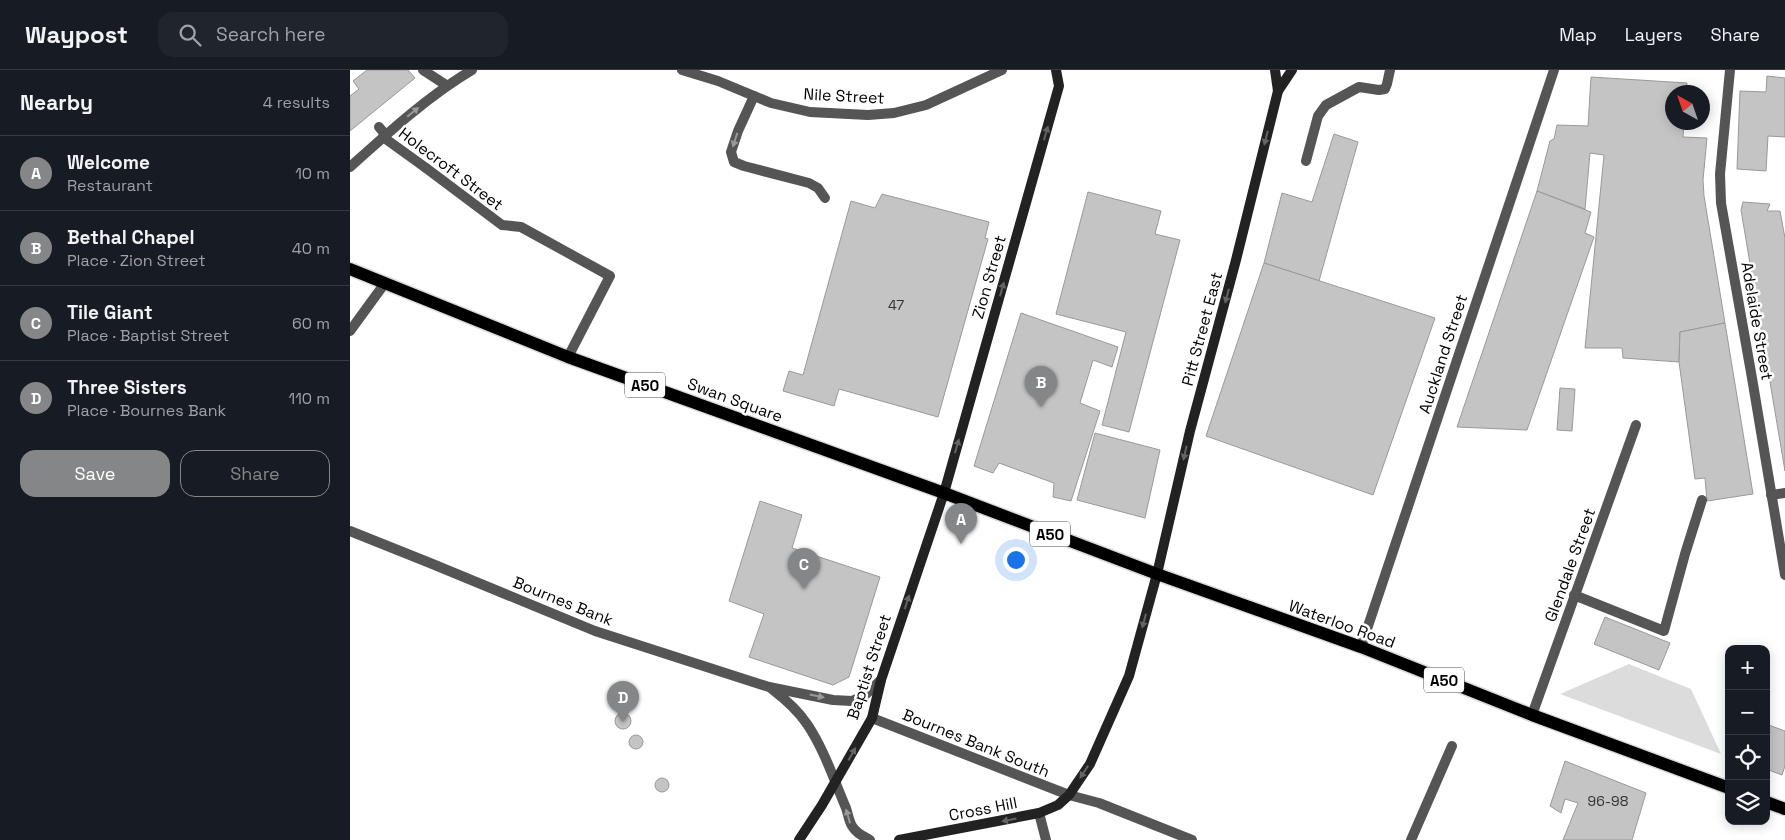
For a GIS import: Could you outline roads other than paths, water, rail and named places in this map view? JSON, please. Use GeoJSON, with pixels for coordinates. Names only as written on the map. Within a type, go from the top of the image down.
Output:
{"type":"FeatureCollection","features":[{"type":"Feature","properties":{"kind":"main road","name":"Zion Street"},"geometry":{"type":"LineString","coordinates":[[944,493],[1059,86],[1056,70]]}},
{"type":"Feature","properties":{"kind":"main road","name":"Pitt Street East"},"geometry":{"type":"LineString","coordinates":[[1275,70],[1278,91]]}},
{"type":"Feature","properties":{"kind":"main road","name":"Pitt Street East"},"geometry":{"type":"LineString","coordinates":[[1068,795],[1090,764],[1129,676],[1157,574],[1190,431],[1236,260],[1278,91],[1292,70]]}},
{"type":"Feature","properties":{"kind":"main road","name":"Swan Square"},"geometry":{"type":"LineString","coordinates":[[350,269],[568,357],[944,493]]}},
{"type":"Feature","properties":{"kind":"main road","name":"Waterloo Road"},"geometry":{"type":"LineString","coordinates":[[944,493],[1157,574],[1362,647],[1532,715],[1725,787]]}},
{"type":"Feature","properties":{"kind":"main road","name":"Baptist Street"},"geometry":{"type":"LineString","coordinates":[[799,840],[835,783],[872,718],[881,680],[944,493]]}},
{"type":"Feature","properties":{"kind":"main road","name":"Cross Hill"},"geometry":{"type":"LineString","coordinates":[[898,840],[1039,813],[1058,805],[1068,795]]}},
{"type":"Feature","properties":{"kind":"main road"},"geometry":{"type":"LineString","coordinates":[[1770,803],[1785,809]]}},
{"type":"Feature","properties":{"kind":"street"},"geometry":{"type":"LineString","coordinates":[[423,70],[446,86]]}},
{"type":"Feature","properties":{"kind":"street"},"geometry":{"type":"LineString","coordinates":[[350,167],[382,133],[446,86],[472,70]]}},
{"type":"Feature","properties":{"kind":"street","name":"Nile Street"},"geometry":{"type":"LineString","coordinates":[[682,70],[718,81],[771,103],[810,112],[868,115],[894,113],[926,105],[1002,70]]}},
{"type":"Feature","properties":{"kind":"street"},"geometry":{"type":"LineString","coordinates":[[1306,161],[1318,116],[1326,105],[1359,87],[1385,89],[1388,84],[1390,70]]}},
{"type":"Feature","properties":{"kind":"street","name":"Auckland Street"},"geometry":{"type":"LineString","coordinates":[[1362,647],[1554,70]]}},
{"type":"Feature","properties":{"kind":"street","name":"Adelaide Street"},"geometry":{"type":"LineString","coordinates":[[1730,70],[1720,174],[1721,203],[1785,575]]}},
{"type":"Feature","properties":{"kind":"street"},"geometry":{"type":"LineString","coordinates":[[754,96],[738,131],[731,152],[734,162],[808,183],[818,188],[824,198]]}},
{"type":"Feature","properties":{"kind":"street","name":"Holecroft Street"},"geometry":{"type":"LineString","coordinates":[[382,133],[502,225],[521,227],[610,276],[568,357]]}},
{"type":"Feature","properties":{"kind":"street"},"geometry":{"type":"LineString","coordinates":[[350,332],[385,283]]}},
{"type":"Feature","properties":{"kind":"street","name":"Glendale Street"},"geometry":{"type":"LineString","coordinates":[[1532,715],[1636,425]]}},
{"type":"Feature","properties":{"kind":"street"},"geometry":{"type":"LineString","coordinates":[[1771,495],[1785,493]]}},
{"type":"Feature","properties":{"kind":"street"},"geometry":{"type":"LineString","coordinates":[[1574,595],[1664,631],[1702,500]]}},
{"type":"Feature","properties":{"kind":"street","name":"Bournes Bank"},"geometry":{"type":"LineString","coordinates":[[350,531],[595,632],[769,687],[833,700],[852,701],[865,695],[881,680]]}},
{"type":"Feature","properties":{"kind":"street","name":"Bournes Bank"},"geometry":{"type":"LineString","coordinates":[[769,687],[793,705],[808,724],[835,783]]}},
{"type":"Feature","properties":{"kind":"street","name":"Bournes Bank South"},"geometry":{"type":"LineString","coordinates":[[872,718],[1068,795],[1099,803],[1169,835],[1192,840]]}},
{"type":"Feature","properties":{"kind":"street"},"geometry":{"type":"LineString","coordinates":[[1412,840],[1452,746]]}},
{"type":"Feature","properties":{"kind":"street"},"geometry":{"type":"LineString","coordinates":[[835,783],[849,815],[850,825],[857,833],[870,840]]}},
{"type":"Feature","properties":{"kind":"street"},"geometry":{"type":"LineString","coordinates":[[1039,813],[1046,840]]}},
{"type":"Feature","properties":{"kind":"place","name":"Bethal Chapel"},"geometry":{"type":"Point","coordinates":[1041,407]}},
{"type":"Feature","properties":{"kind":"place","name":"Welcome"},"geometry":{"type":"Point","coordinates":[961,544]}},
{"type":"Feature","properties":{"kind":"place","name":"Tile Giant"},"geometry":{"type":"Point","coordinates":[804,589]}},
{"type":"Feature","properties":{"kind":"place","name":"Three Sisters"},"geometry":{"type":"Point","coordinates":[623,722]}}]}
